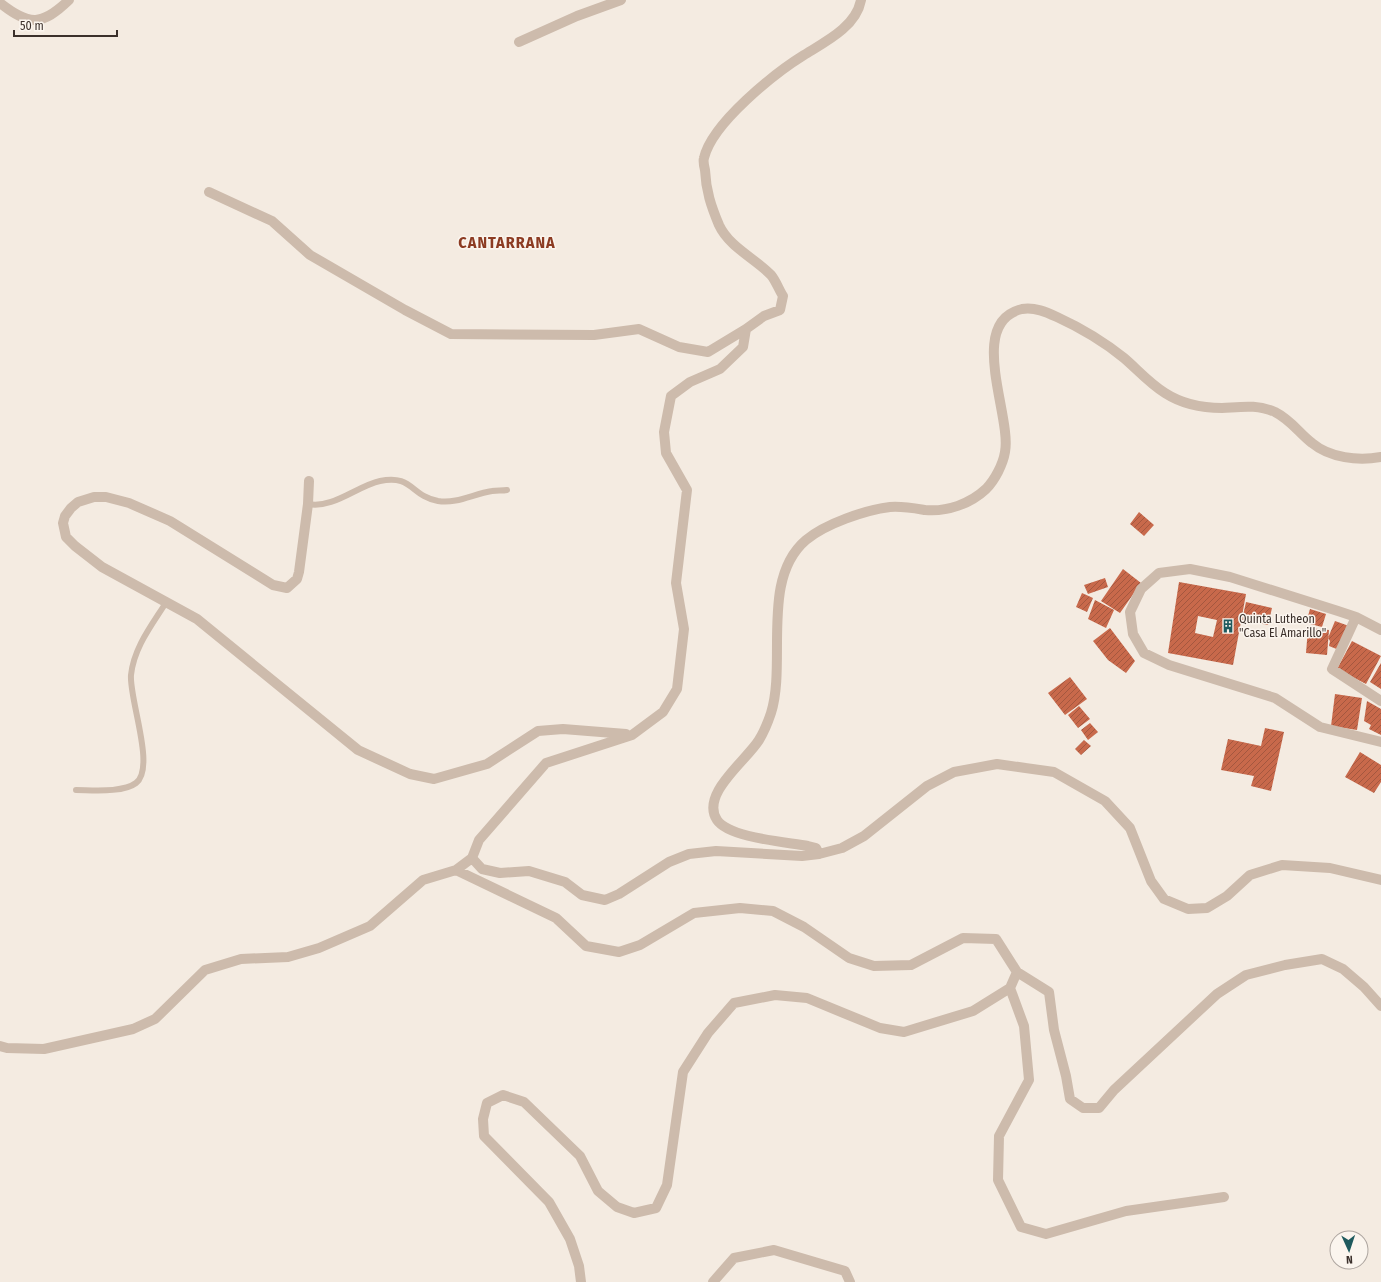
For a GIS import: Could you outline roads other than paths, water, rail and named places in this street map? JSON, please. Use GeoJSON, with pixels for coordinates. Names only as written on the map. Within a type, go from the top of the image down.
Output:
{"type":"FeatureCollection","features":[{"type":"Feature","properties":{"kind":"street"},"geometry":{"type":"LineString","coordinates":[[0,4],[11,12],[29,21],[45,19],[68,0]]}},
{"type":"Feature","properties":{"kind":"street"},"geometry":{"type":"LineString","coordinates":[[519,42],[577,16],[621,0]]}},
{"type":"Feature","properties":{"kind":"street"},"geometry":{"type":"LineString","coordinates":[[210,192],[272,221],[310,255],[405,310],[451,334],[594,335],[639,329],[679,347],[708,352],[746,329],[764,316],[780,310],[783,296],[772,275],[743,253],[720,227],[706,192],[704,158],[715,135],[749,97],[781,69],[827,42],[850,23],[860,8],[861,0]]}},
{"type":"Feature","properties":{"kind":"street"},"geometry":{"type":"LineString","coordinates":[[819,854],[816,848],[731,830],[717,821],[714,812],[714,796],[760,738],[772,708],[777,673],[776,638],[778,604],[785,574],[791,558],[804,542],[822,529],[887,507],[907,506],[929,510],[955,508],[974,499],[988,486],[1000,467],[1005,451],[1006,433],[1001,410],[994,349],[996,335],[1002,323],[1012,313],[1025,309],[1041,310],[1065,320],[1099,339],[1158,388],[1179,400],[1213,408],[1246,406],[1268,409],[1290,421],[1312,444],[1322,450],[1345,457],[1359,459],[1381,458]]}},
{"type":"Feature","properties":{"kind":"street"},"geometry":{"type":"LineString","coordinates":[[0,1046],[7,1048],[44,1049],[133,1029],[155,1019],[205,970],[241,959],[288,957],[319,948],[370,926],[423,880],[456,870],[472,858],[479,840],[546,763],[632,735],[663,712],[677,689],[684,629],[676,582],[687,490],[666,453],[664,432],[671,396],[690,382],[720,369],[743,347],[746,329]]}},
{"type":"Feature","properties":{"kind":"street"},"geometry":{"type":"LineString","coordinates":[[309,481],[308,504],[297,579],[291,586],[282,588],[273,585],[170,521],[129,503],[106,497],[84,499],[71,508],[65,516],[63,530],[75,546],[102,567],[197,619],[358,750],[410,774],[434,779],[487,764],[538,731],[563,729],[632,735]]}},
{"type":"Feature","properties":{"kind":"street"},"geometry":{"type":"LineString","coordinates":[[1381,630],[1356,617],[1230,577],[1190,569],[1159,573],[1141,589],[1130,612],[1133,634],[1144,653],[1169,665],[1275,698],[1320,727],[1381,742]]}},
{"type":"Feature","properties":{"kind":"street"},"geometry":{"type":"LineString","coordinates":[[1356,617],[1332,669],[1381,701]]}},
{"type":"Feature","properties":{"kind":"street"},"geometry":{"type":"LineString","coordinates":[[472,858],[482,869],[500,873],[529,871],[565,882],[582,894],[605,900],[619,894],[669,862],[689,854],[716,851],[783,855],[819,854],[842,848],[864,836],[927,786],[954,772],[997,764],[1054,772],[1104,801],[1130,828],[1151,881],[1164,898],[1188,909],[1207,908],[1227,896],[1250,875],[1282,865],[1330,868],[1381,880]]}},
{"type":"Feature","properties":{"kind":"street"},"geometry":{"type":"LineString","coordinates":[[456,870],[556,918],[586,946],[619,952],[640,945],[694,913],[740,908],[773,912],[804,927],[849,958],[874,966],[911,965],[963,938],[996,939],[1017,972],[1049,992],[1054,1030],[1066,1076],[1070,1099],[1083,1108],[1099,1108],[1114,1090],[1217,994],[1246,975],[1285,965],[1322,959],[1343,969],[1364,987],[1381,1006]]}},
{"type":"Feature","properties":{"kind":"street"},"geometry":{"type":"LineString","coordinates":[[581,1282],[579,1266],[570,1239],[549,1202],[484,1136],[483,1119],[487,1103],[503,1095],[524,1102],[580,1156],[598,1191],[617,1207],[634,1213],[656,1208],[667,1184],[683,1072],[708,1033],[734,1003],[775,994],[807,998],[880,1028],[904,1032],[973,1011],[1010,988],[1017,972]]}},
{"type":"Feature","properties":{"kind":"street"},"geometry":{"type":"LineString","coordinates":[[1010,988],[1024,1026],[1029,1080],[999,1136],[998,1180],[1021,1227],[1046,1234],[1126,1211],[1224,1197]]}},
{"type":"Feature","properties":{"kind":"street"},"geometry":{"type":"LineString","coordinates":[[713,1282],[734,1258],[774,1250],[845,1271],[850,1282]]}},
{"type":"Feature","properties":{"kind":"lane"},"geometry":{"type":"LineString","coordinates":[[308,504],[325,504],[378,481],[390,479],[406,482],[421,494],[439,501],[451,501],[492,491],[507,490]]}},
{"type":"Feature","properties":{"kind":"lane"},"geometry":{"type":"LineString","coordinates":[[76,790],[108,790],[128,786],[136,783],[143,773],[140,736],[132,700],[131,676],[136,653],[167,602]]}},
{"type":"Feature","properties":{"kind":"place","name":"Quinta Lutheon \"Casa El Amarillo\""},"geometry":{"type":"Point","coordinates":[1228,626]}},
{"type":"Feature","properties":{"kind":"district","name":"CANTARRANA"},"geometry":{"type":"Point","coordinates":[507,242]}}]}
